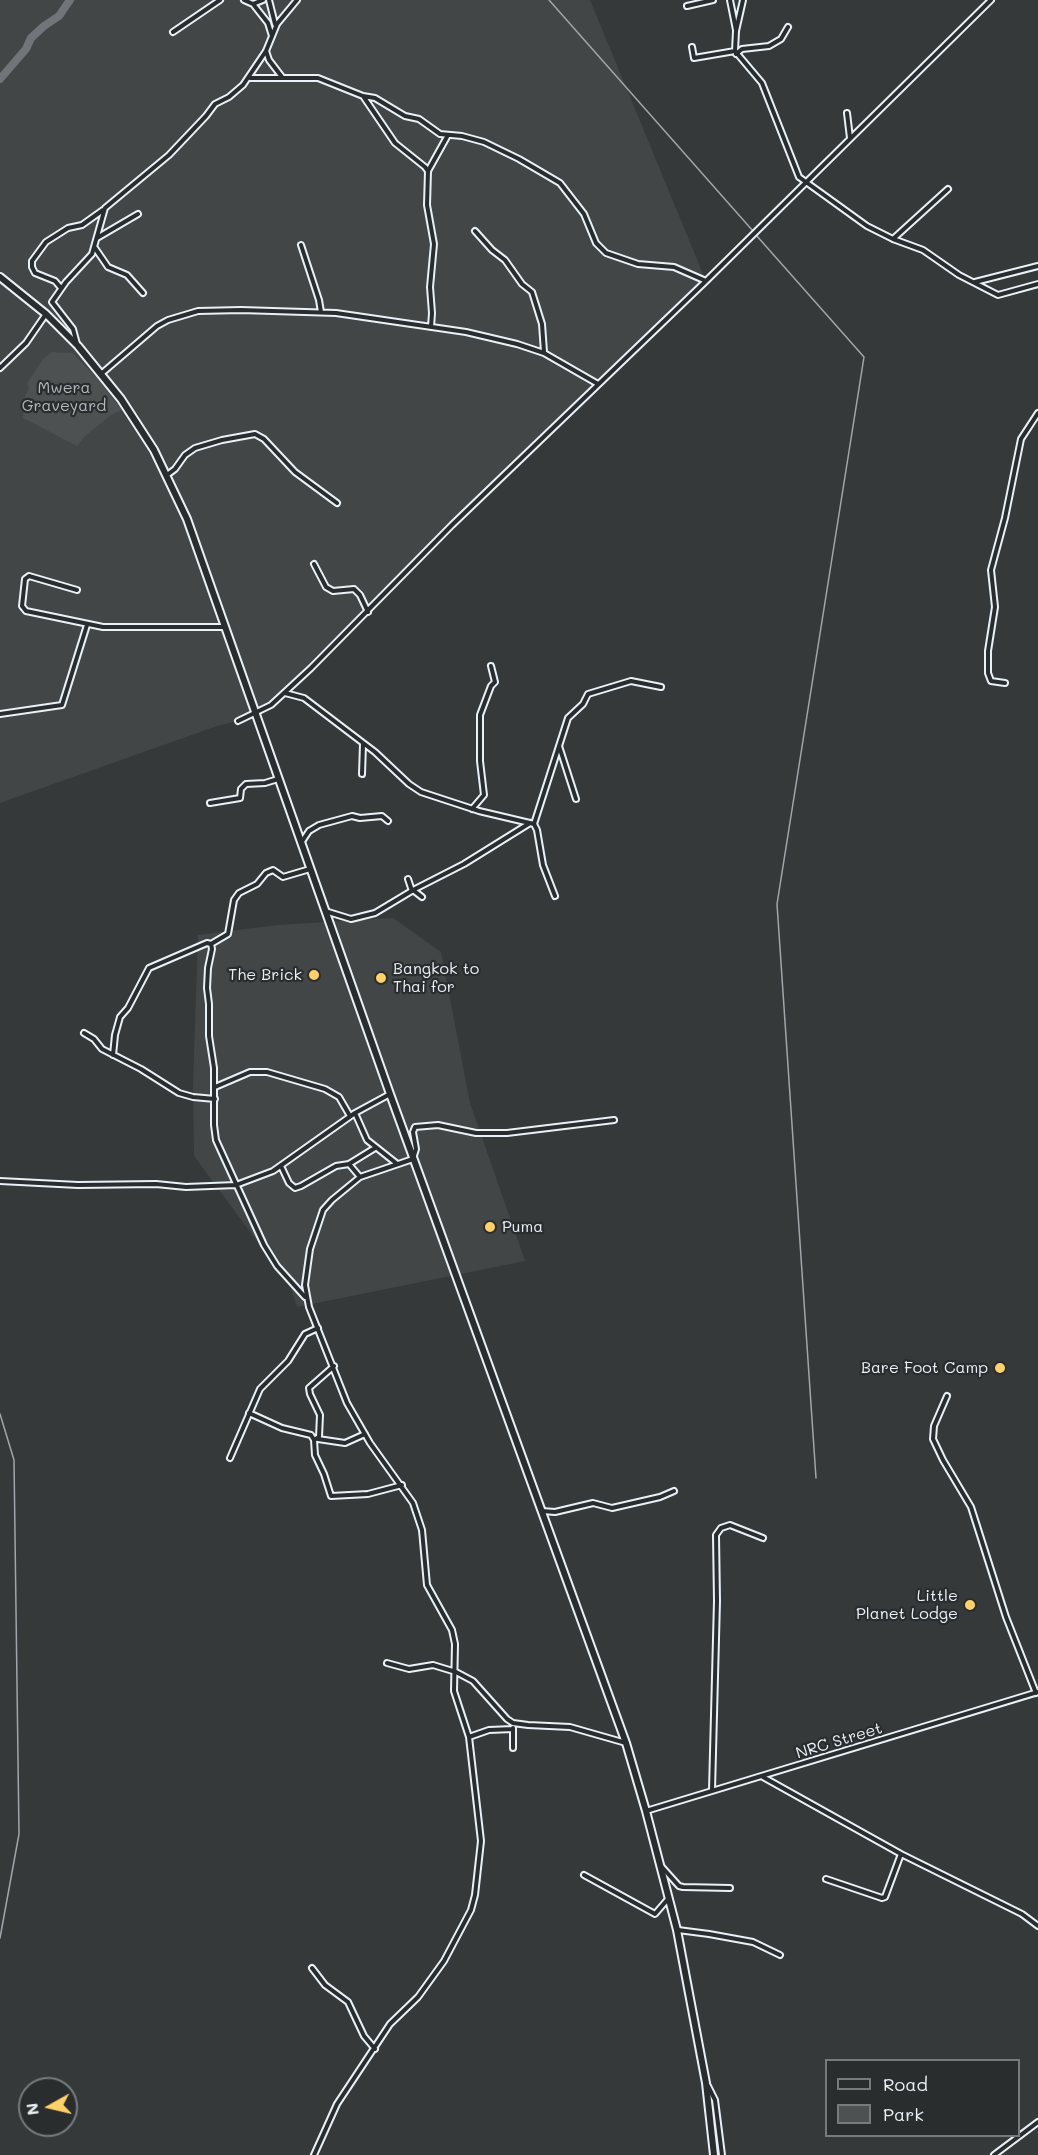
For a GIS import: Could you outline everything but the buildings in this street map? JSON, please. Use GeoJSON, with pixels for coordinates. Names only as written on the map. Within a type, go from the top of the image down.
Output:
{"type":"FeatureCollection","features":[{"type":"Feature","properties":{"kind":"highway"},"geometry":{"type":"LineString","coordinates":[[0,276],[46,314],[78,346],[101,374],[131,413],[167,475],[187,519],[413,1159],[626,1743],[677,1930],[706,2083],[714,2155]]}},
{"type":"Feature","properties":{"kind":"street"},"geometry":{"type":"LineString","coordinates":[[173,32],[220,0]]}},
{"type":"Feature","properties":{"kind":"street"},"geometry":{"type":"LineString","coordinates":[[244,0],[253,4],[268,23],[272,36]]}},
{"type":"Feature","properties":{"kind":"street"},"geometry":{"type":"LineString","coordinates":[[253,4],[263,0]]}},
{"type":"Feature","properties":{"kind":"street"},"geometry":{"type":"LineString","coordinates":[[270,0],[275,28]]}},
{"type":"Feature","properties":{"kind":"street"},"geometry":{"type":"LineString","coordinates":[[61,288],[55,280],[41,276],[33,270],[35,255],[46,242],[68,228],[85,223],[104,210],[169,155],[215,104],[236,92],[249,78],[266,51],[275,28],[297,0]]}},
{"type":"Feature","properties":{"kind":"street"},"geometry":{"type":"LineString","coordinates":[[687,6],[713,0]]}},
{"type":"Feature","properties":{"kind":"street"},"geometry":{"type":"LineString","coordinates":[[730,0],[736,31]]}},
{"type":"Feature","properties":{"kind":"street"},"geometry":{"type":"LineString","coordinates":[[743,0],[736,31],[735,52],[762,83],[799,177],[804,182],[851,216],[893,239],[923,250],[974,283],[998,295],[1038,284]]}},
{"type":"Feature","properties":{"kind":"street"},"geometry":{"type":"LineString","coordinates":[[238,721],[271,705],[284,693],[368,612],[452,525],[706,281],[991,0]]}},
{"type":"Feature","properties":{"kind":"street"},"geometry":{"type":"LineString","coordinates":[[692,47],[694,58],[769,46],[781,39],[788,27]]}},
{"type":"Feature","properties":{"kind":"street"},"geometry":{"type":"LineString","coordinates":[[266,51],[269,60],[283,77]]}},
{"type":"Feature","properties":{"kind":"street"},"geometry":{"type":"LineString","coordinates":[[249,78],[318,78],[363,96],[375,98],[405,116],[419,119],[434,131],[484,142],[519,159],[562,185],[584,214],[596,243],[606,253],[638,264],[674,267],[706,281]]}},
{"type":"Feature","properties":{"kind":"street"},"geometry":{"type":"LineString","coordinates":[[363,96],[395,143],[428,171]]}},
{"type":"Feature","properties":{"kind":"street"},"geometry":{"type":"LineString","coordinates":[[847,113],[850,139]]}},
{"type":"Feature","properties":{"kind":"street"},"geometry":{"type":"LineString","coordinates":[[431,327],[430,287],[434,244],[427,204],[428,171],[448,134]]}},
{"type":"Feature","properties":{"kind":"street"},"geometry":{"type":"LineString","coordinates":[[893,239],[948,189]]}},
{"type":"Feature","properties":{"kind":"street"},"geometry":{"type":"LineString","coordinates":[[78,346],[73,329],[52,305],[61,288],[88,260],[95,248],[104,210]]}},
{"type":"Feature","properties":{"kind":"street"},"geometry":{"type":"LineString","coordinates":[[97,238],[138,214]]}},
{"type":"Feature","properties":{"kind":"street"},"geometry":{"type":"LineString","coordinates":[[475,231],[492,250],[505,260],[518,280],[535,298],[542,324],[543,353]]}},
{"type":"Feature","properties":{"kind":"street"},"geometry":{"type":"LineString","coordinates":[[301,245],[321,312]]}},
{"type":"Feature","properties":{"kind":"street"},"geometry":{"type":"LineString","coordinates":[[95,248],[108,267],[127,275],[143,293]]}},
{"type":"Feature","properties":{"kind":"street"},"geometry":{"type":"LineString","coordinates":[[974,283],[1038,266]]}},
{"type":"Feature","properties":{"kind":"street"},"geometry":{"type":"LineString","coordinates":[[101,374],[168,320],[188,313],[216,309],[321,312],[466,332],[517,344],[543,353],[598,384]]}},
{"type":"Feature","properties":{"kind":"street"},"geometry":{"type":"LineString","coordinates":[[0,368],[26,343],[46,314]]}},
{"type":"Feature","properties":{"kind":"street"},"geometry":{"type":"LineString","coordinates":[[1005,683],[991,681],[988,673],[988,651],[995,607],[991,570],[1005,518],[1021,440],[1038,413]]}},
{"type":"Feature","properties":{"kind":"street"},"geometry":{"type":"LineString","coordinates":[[167,475],[175,469],[185,455],[195,448],[255,434],[264,439],[295,472],[337,503]]}},
{"type":"Feature","properties":{"kind":"street"},"geometry":{"type":"LineString","coordinates":[[314,564],[326,587],[333,591],[354,590],[360,595],[368,612]]}},
{"type":"Feature","properties":{"kind":"street"},"geometry":{"type":"LineString","coordinates":[[77,590],[29,576],[26,579],[22,606],[26,611],[87,625],[121,628],[225,627]]}},
{"type":"Feature","properties":{"kind":"street"},"geometry":{"type":"LineString","coordinates":[[0,714],[62,705],[87,625]]}},
{"type":"Feature","properties":{"kind":"street"},"geometry":{"type":"LineString","coordinates":[[472,809],[484,795],[480,760],[480,715],[491,686],[495,682],[491,666]]}},
{"type":"Feature","properties":{"kind":"street"},"geometry":{"type":"LineString","coordinates":[[324,910],[351,919],[375,913],[532,824],[568,718],[583,704],[588,694],[631,681],[661,687]]}},
{"type":"Feature","properties":{"kind":"street"},"geometry":{"type":"LineString","coordinates":[[284,693],[304,698],[363,743],[421,792],[472,809],[532,824],[537,830],[543,865],[555,896]]}},
{"type":"Feature","properties":{"kind":"street"},"geometry":{"type":"LineString","coordinates":[[362,774],[363,743]]}},
{"type":"Feature","properties":{"kind":"street"},"geometry":{"type":"LineString","coordinates":[[559,746],[576,800]]}},
{"type":"Feature","properties":{"kind":"street"},"geometry":{"type":"LineString","coordinates":[[210,803],[240,798],[246,784],[265,783],[278,779]]}},
{"type":"Feature","properties":{"kind":"street"},"geometry":{"type":"LineString","coordinates":[[301,844],[309,831],[319,825],[352,816],[360,818],[382,816],[388,821]]}},
{"type":"Feature","properties":{"kind":"street"},"geometry":{"type":"LineString","coordinates":[[113,1054],[120,1017],[128,1008],[148,968],[207,943],[211,944],[228,934],[234,900],[242,890],[257,884],[270,871],[277,871],[283,877],[310,869]]}},
{"type":"Feature","properties":{"kind":"street"},"geometry":{"type":"LineString","coordinates":[[408,879],[412,890],[422,897]]}},
{"type":"Feature","properties":{"kind":"street"},"geometry":{"type":"LineString","coordinates":[[211,944],[207,988],[209,1036],[215,1087],[214,1131],[254,1227],[272,1258],[306,1297]]}},
{"type":"Feature","properties":{"kind":"street"},"geometry":{"type":"LineString","coordinates":[[84,1033],[94,1039],[102,1049],[185,1096],[215,1099]]}},
{"type":"Feature","properties":{"kind":"street"},"geometry":{"type":"LineString","coordinates":[[215,1087],[250,1072],[267,1072],[309,1084],[335,1095],[342,1101],[350,1116]]}},
{"type":"Feature","properties":{"kind":"street"},"geometry":{"type":"LineString","coordinates":[[0,1181],[78,1185],[156,1184],[186,1187],[236,1185],[266,1175],[350,1116],[390,1094]]}},
{"type":"Feature","properties":{"kind":"street"},"geometry":{"type":"LineString","coordinates":[[355,1113],[367,1140],[397,1163]]}},
{"type":"Feature","properties":{"kind":"street"},"geometry":{"type":"LineString","coordinates":[[314,2155],[337,2104],[390,2024],[418,1997],[444,1961],[471,1910],[475,1895],[481,1841],[469,1737],[454,1691],[456,1672],[452,1630],[424,1576],[422,1530],[413,1503],[365,1434],[347,1403],[306,1297],[305,1285],[310,1249],[323,1210],[332,1200],[360,1177],[413,1159],[416,1149],[413,1132],[416,1126],[438,1125],[476,1133],[507,1133],[614,1120]]}},
{"type":"Feature","properties":{"kind":"street"},"geometry":{"type":"LineString","coordinates":[[281,1166],[289,1183],[295,1188],[302,1186],[332,1166],[349,1164],[375,1148]]}},
{"type":"Feature","properties":{"kind":"street"},"geometry":{"type":"LineString","coordinates":[[349,1164],[360,1177]]}},
{"type":"Feature","properties":{"kind":"street"},"geometry":{"type":"LineString","coordinates":[[230,1458],[260,1389],[288,1361],[304,1334],[318,1328]]}},
{"type":"Feature","properties":{"kind":"street"},"geometry":{"type":"LineString","coordinates":[[333,1366],[309,1388],[320,1415],[315,1455],[331,1496],[368,1494],[402,1485]]}},
{"type":"Feature","properties":{"kind":"street"},"geometry":{"type":"LineString","coordinates":[[947,1396],[933,1426],[933,1439],[943,1461],[971,1507],[1006,1617],[1037,1692]]}},
{"type":"Feature","properties":{"kind":"street"},"geometry":{"type":"LineString","coordinates":[[249,1413],[290,1431],[308,1434],[316,1440],[345,1443],[365,1434]]}},
{"type":"Feature","properties":{"kind":"street"},"geometry":{"type":"LineString","coordinates":[[542,1511],[555,1512],[593,1503],[612,1508],[660,1497],[674,1491]]}},
{"type":"Feature","properties":{"kind":"street"},"geometry":{"type":"LineString","coordinates":[[712,1790],[717,1601],[716,1535],[721,1528],[730,1525],[763,1538]]}},
{"type":"Feature","properties":{"kind":"street"},"geometry":{"type":"LineString","coordinates":[[387,1663],[405,1669],[437,1665],[456,1672],[473,1681],[513,1723],[570,1727],[626,1743]]}},
{"type":"Feature","properties":{"kind":"street","name":"NRC Street"},"geometry":{"type":"LineString","coordinates":[[646,1811],[1037,1692]]}},
{"type":"Feature","properties":{"kind":"street"},"geometry":{"type":"LineString","coordinates":[[513,1723],[513,1748]]}},
{"type":"Feature","properties":{"kind":"street"},"geometry":{"type":"LineString","coordinates":[[469,1737],[489,1730],[513,1729]]}},
{"type":"Feature","properties":{"kind":"street"},"geometry":{"type":"LineString","coordinates":[[762,1777],[901,1854],[1022,1914],[1038,1926]]}},
{"type":"Feature","properties":{"kind":"street"},"geometry":{"type":"LineString","coordinates":[[826,1879],[882,1898],[885,1897],[901,1854]]}},
{"type":"Feature","properties":{"kind":"street"},"geometry":{"type":"LineString","coordinates":[[660,1865],[679,1886],[730,1888]]}},
{"type":"Feature","properties":{"kind":"street"},"geometry":{"type":"LineString","coordinates":[[585,1875],[655,1914],[669,1898]]}},
{"type":"Feature","properties":{"kind":"street"},"geometry":{"type":"LineString","coordinates":[[677,1930],[753,1942],[780,1955]]}},
{"type":"Feature","properties":{"kind":"street"},"geometry":{"type":"LineString","coordinates":[[312,1968],[326,1986],[348,2002],[364,2036],[375,2049]]}},
{"type":"Feature","properties":{"kind":"street"},"geometry":{"type":"LineString","coordinates":[[706,2083],[715,2100],[722,2155]]}},
{"type":"Feature","properties":{"kind":"street"},"geometry":{"type":"LineString","coordinates":[[1020,2136],[1038,2122]]}},
{"type":"Feature","properties":{"kind":"street"},"geometry":{"type":"LineString","coordinates":[[994,2155],[1018,2137]]}},
{"type":"Feature","properties":{"kind":"shaded area"},"geometry":{"type":"Polygon","coordinates":[[[0,0],[590,0],[706,281],[264,709],[238,718],[238,721],[217,726],[0,803],[0,0]]]}},
{"type":"Feature","properties":{"kind":"shaded area"},"geometry":{"type":"Polygon","coordinates":[[[393,918],[441,952],[470,1103],[525,1261],[297,1307],[288,1279],[194,1156],[193,1085],[198,935],[278,925],[393,918]]]}},
{"type":"Feature","properties":{"kind":"green space","name":"Mwera Graveyard"},"geometry":{"type":"Polygon","coordinates":[[[52,352],[72,353],[98,379],[122,410],[111,415],[85,436],[77,446],[23,418],[25,396],[29,389],[27,383],[43,359],[52,352]]]}},
{"type":"Feature","properties":{"kind":"waterway"},"geometry":{"type":"LineString","coordinates":[[0,79],[26,49],[31,38],[59,16],[70,0]]}},
{"type":"Feature","properties":{"kind":"waterway"},"geometry":{"type":"LineString","coordinates":[[549,0],[753,231]]}},
{"type":"Feature","properties":{"kind":"waterway"},"geometry":{"type":"LineString","coordinates":[[756,235],[864,357],[777,904],[816,1478]]}},
{"type":"Feature","properties":{"kind":"waterway"},"geometry":{"type":"LineString","coordinates":[[0,1414],[14,1460],[19,1834],[0,1938]]}},
{"type":"Feature","properties":{"kind":"place","name":"The Brick"},"geometry":{"type":"Point","coordinates":[314,975]}},
{"type":"Feature","properties":{"kind":"place","name":"Bangkok to Thai for"},"geometry":{"type":"Point","coordinates":[381,978]}},
{"type":"Feature","properties":{"kind":"place","name":"Puma"},"geometry":{"type":"Point","coordinates":[490,1227]}},
{"type":"Feature","properties":{"kind":"place","name":"Bare Foot Camp"},"geometry":{"type":"Point","coordinates":[1000,1368]}},
{"type":"Feature","properties":{"kind":"place","name":"Little Planet Lodge"},"geometry":{"type":"Point","coordinates":[970,1605]}}]}
